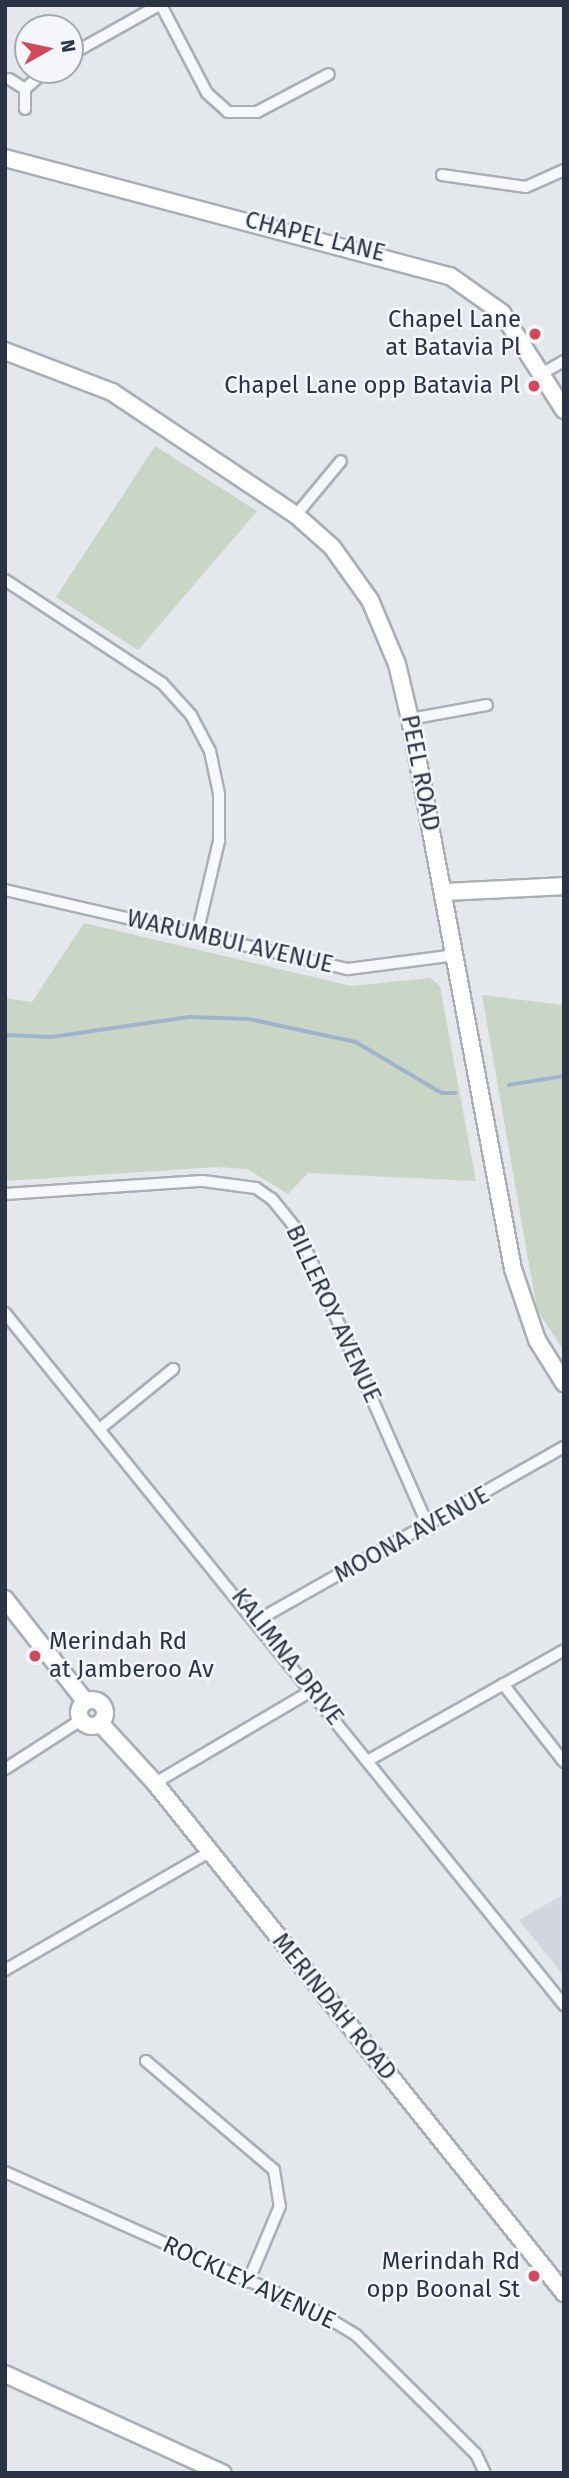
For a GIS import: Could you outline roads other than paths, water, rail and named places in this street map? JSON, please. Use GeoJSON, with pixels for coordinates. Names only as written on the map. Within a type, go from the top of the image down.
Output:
{"type":"FeatureCollection","features":[{"type":"Feature","properties":{"kind":"street"},"geometry":{"type":"LineString","coordinates":[[84,47],[160,5],[207,93],[228,112],[257,112],[329,74]]}},
{"type":"Feature","properties":{"kind":"street"},"geometry":{"type":"LineString","coordinates":[[9,79],[25,89]]}},
{"type":"Feature","properties":{"kind":"street"},"geometry":{"type":"LineString","coordinates":[[25,109],[25,89],[31,84]]}},
{"type":"Feature","properties":{"kind":"street","name":"CHAPEL LANE"},"geometry":{"type":"LineString","coordinates":[[5,158],[435,269],[494,304],[543,373],[564,410]]}},
{"type":"Feature","properties":{"kind":"street"},"geometry":{"type":"LineString","coordinates":[[442,174],[526,187],[564,170]]}},
{"type":"Feature","properties":{"kind":"street","name":"PEEL ROAD"},"geometry":{"type":"LineString","coordinates":[[5,351],[112,392],[296,515],[332,547],[370,600],[397,664],[410,719],[513,1269],[537,1340],[564,1383]]}},
{"type":"Feature","properties":{"kind":"street"},"geometry":{"type":"LineString","coordinates":[[543,373],[564,361]]}},
{"type":"Feature","properties":{"kind":"street"},"geometry":{"type":"LineString","coordinates":[[296,515],[341,461]]}},
{"type":"Feature","properties":{"kind":"street"},"geometry":{"type":"LineString","coordinates":[[5,580],[162,683],[191,715],[210,751],[219,794],[219,841],[197,934]]}},
{"type":"Feature","properties":{"kind":"street"},"geometry":{"type":"LineString","coordinates":[[410,719],[487,705]]}},
{"type":"Feature","properties":{"kind":"street"},"geometry":{"type":"LineString","coordinates":[[443,892],[564,886]]}},
{"type":"Feature","properties":{"kind":"street","name":"WARUMBUI AVENUE"},"geometry":{"type":"LineString","coordinates":[[5,890],[362,971],[456,955]]}},
{"type":"Feature","properties":{"kind":"street","name":"BILLEROY AVENUE"},"geometry":{"type":"LineString","coordinates":[[5,1194],[203,1181],[256,1188],[272,1199],[298,1231],[429,1528]]}},
{"type":"Feature","properties":{"kind":"street","name":"KALIMNA DRIVE"},"geometry":{"type":"LineString","coordinates":[[5,1313],[102,1427],[258,1620],[311,1691],[369,1759],[564,2005]]}},
{"type":"Feature","properties":{"kind":"street"},"geometry":{"type":"LineString","coordinates":[[102,1427],[173,1369]]}},
{"type":"Feature","properties":{"kind":"street","name":"MOONA AVENUE"},"geometry":{"type":"LineString","coordinates":[[258,1620],[429,1528],[564,1447]]}},
{"type":"Feature","properties":{"kind":"street"},"geometry":{"type":"LineString","coordinates":[[5,1599],[85,1701],[81,1720]]}},
{"type":"Feature","properties":{"kind":"street"},"geometry":{"type":"LineString","coordinates":[[369,1759],[564,1650]]}},
{"type":"Feature","properties":{"kind":"street"},"geometry":{"type":"LineString","coordinates":[[503,1684],[564,1762]]}},
{"type":"Feature","properties":{"kind":"street"},"geometry":{"type":"LineString","coordinates":[[155,1783],[311,1691]]}},
{"type":"Feature","properties":{"kind":"street","name":"MERINDAH ROAD"},"geometry":{"type":"LineString","coordinates":[[85,1701],[103,1706],[100,1723],[155,1783],[564,2293]]}},
{"type":"Feature","properties":{"kind":"street"},"geometry":{"type":"LineString","coordinates":[[5,1769],[81,1720],[100,1723]]}},
{"type":"Feature","properties":{"kind":"street"},"geometry":{"type":"LineString","coordinates":[[5,1970],[209,1852]]}},
{"type":"Feature","properties":{"kind":"street"},"geometry":{"type":"LineString","coordinates":[[146,2061],[274,2170],[280,2206],[248,2282]]}},
{"type":"Feature","properties":{"kind":"street","name":"ROCKLEY AVENUE"},"geometry":{"type":"LineString","coordinates":[[5,2172],[248,2282],[356,2335],[475,2455],[485,2473]]}},
{"type":"Feature","properties":{"kind":"street"},"geometry":{"type":"LineString","coordinates":[[5,2374],[222,2473]]}},
{"type":"Feature","properties":{"kind":"waterway"},"geometry":{"type":"LineString","coordinates":[[5,1035],[52,1037],[189,1017],[249,1019],[356,1042],[442,1093],[455,1093]]}},
{"type":"Feature","properties":{"kind":"waterway"},"geometry":{"type":"LineString","coordinates":[[509,1085],[564,1076]]}},
{"type":"Feature","properties":{"kind":"place","name":"Chapel Lane at Batavia Pl"},"geometry":{"type":"Point","coordinates":[535,334]}},
{"type":"Feature","properties":{"kind":"place","name":"Chapel Lane opp Batavia Pl"},"geometry":{"type":"Point","coordinates":[534,386]}},
{"type":"Feature","properties":{"kind":"place","name":"Merindah Rd at Jamberoo Av"},"geometry":{"type":"Point","coordinates":[35,1656]}},
{"type":"Feature","properties":{"kind":"place","name":"Merindah Rd opp Boonal St"},"geometry":{"type":"Point","coordinates":[534,2276]}}]}
